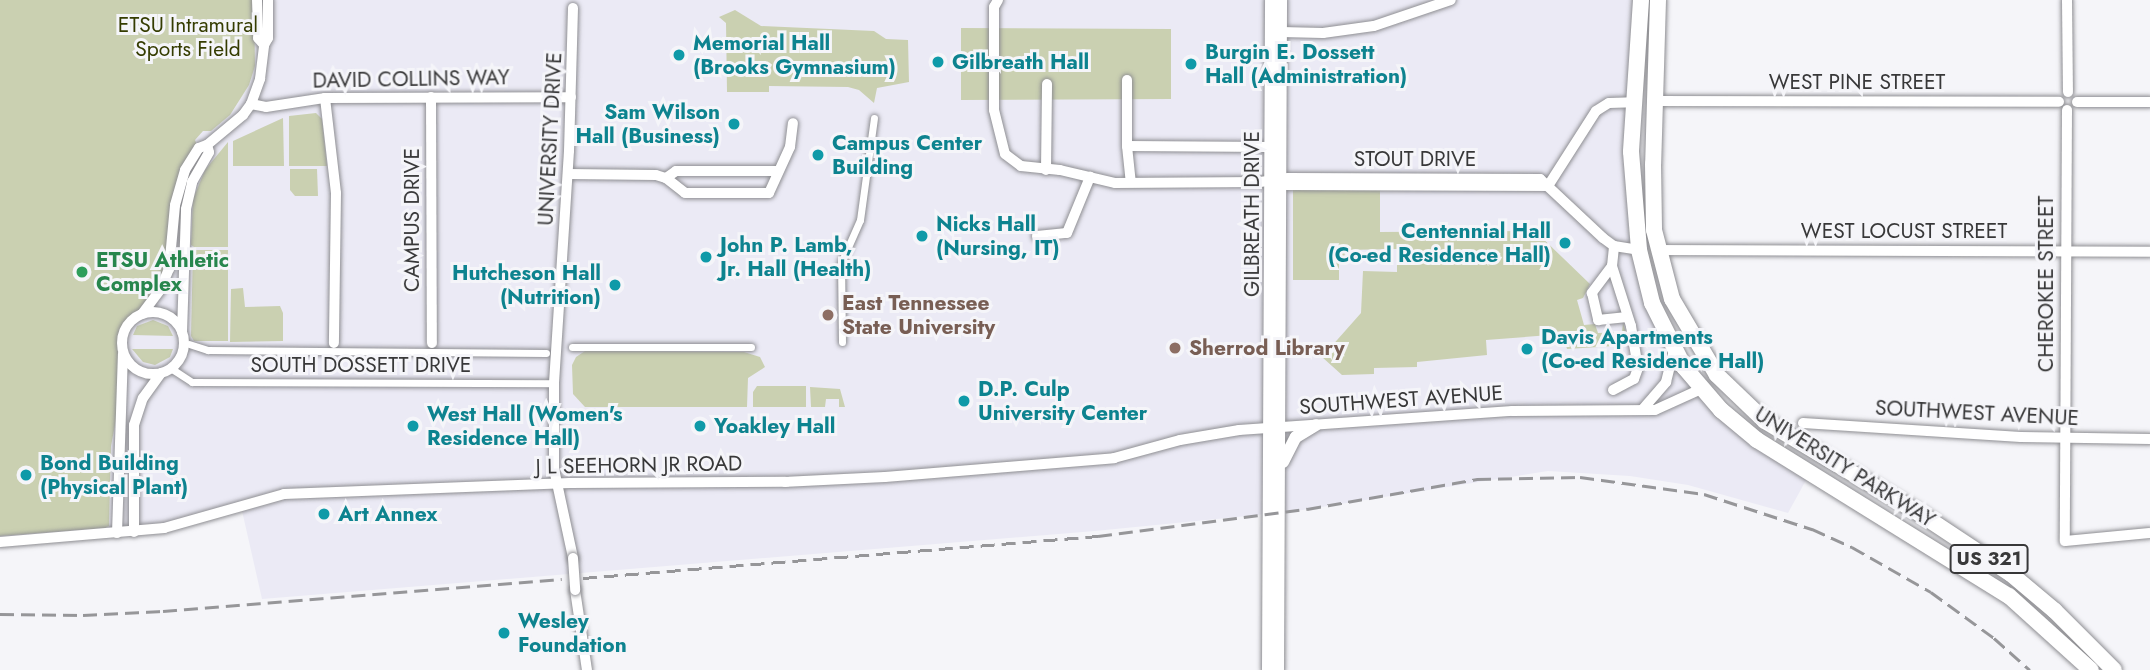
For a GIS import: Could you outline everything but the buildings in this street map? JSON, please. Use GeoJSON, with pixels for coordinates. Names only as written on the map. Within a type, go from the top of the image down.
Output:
{"type":"FeatureCollection","features":[{"type":"Feature","properties":{"kind":"highway","name":"UNIVERSITY PARKWAY"},"geometry":{"type":"LineString","coordinates":[[1641,0],[1631,152],[1639,250],[1652,303],[1674,350],[1701,389],[1757,440],[2009,596],[2091,670]]}},
{"type":"Feature","properties":{"kind":"highway","name":"UNIVERSITY PARKWAY"},"geometry":{"type":"LineString","coordinates":[[1658,0],[1653,197],[1658,250],[1672,299],[1717,375],[1765,421],[1919,513],[2011,574],[2055,611],[2114,670]]}},
{"type":"Feature","properties":{"kind":"highway"},"geometry":{"type":"LineString","coordinates":[[1633,102],[1654,101]]}},
{"type":"Feature","properties":{"kind":"highway"},"geometry":{"type":"LineString","coordinates":[[1639,250],[1658,250]]}},
{"type":"Feature","properties":{"kind":"highway"},"geometry":{"type":"LineString","coordinates":[[1701,389],[1717,375]]}},
{"type":"Feature","properties":{"kind":"highway"},"geometry":{"type":"LineString","coordinates":[[1908,532],[1919,513]]}},
{"type":"Feature","properties":{"kind":"street"},"geometry":{"type":"LineString","coordinates":[[257,0],[258,38],[264,45]]}},
{"type":"Feature","properties":{"kind":"street"},"geometry":{"type":"LineString","coordinates":[[117,533],[123,333],[160,290],[169,269],[178,187],[190,159],[199,148],[207,145],[243,115],[251,104],[260,79],[264,45],[268,38],[268,0]]}},
{"type":"Feature","properties":{"kind":"street","name":"STOUT DRIVE"},"geometry":{"type":"LineString","coordinates":[[998,0],[994,7],[994,110],[1001,142],[1012,162],[1046,170],[1060,170],[1115,184],[1275,181],[1287,185],[1548,186]]}},
{"type":"Feature","properties":{"kind":"street","name":"GILBREATH DRIVE"},"geometry":{"type":"LineString","coordinates":[[1271,0],[1271,147],[1275,181]]}},
{"type":"Feature","properties":{"kind":"street","name":"GILBREATH DRIVE"},"geometry":{"type":"LineString","coordinates":[[1274,428],[1275,181],[1281,0]]}},
{"type":"Feature","properties":{"kind":"street"},"geometry":{"type":"LineString","coordinates":[[1280,32],[1323,33],[1374,26],[1451,0]]}},
{"type":"Feature","properties":{"kind":"street"},"geometry":{"type":"LineString","coordinates":[[2067,0],[2068,92]]}},
{"type":"Feature","properties":{"kind":"street","name":"UNIVERSITY DRIVE"},"geometry":{"type":"LineString","coordinates":[[558,485],[554,469],[554,383],[568,174],[575,12],[572,8]]}},
{"type":"Feature","properties":{"kind":"street"},"geometry":{"type":"LineString","coordinates":[[1127,80],[1132,146],[1131,182]]}},
{"type":"Feature","properties":{"kind":"street"},"geometry":{"type":"LineString","coordinates":[[1046,170],[1047,84]]}},
{"type":"Feature","properties":{"kind":"street"},"geometry":{"type":"LineString","coordinates":[[2068,92],[2075,96],[2077,102],[2075,107],[2067,110],[2059,102],[2062,94],[2068,92]]}},
{"type":"Feature","properties":{"kind":"street","name":"CAMPUS DRIVE"},"geometry":{"type":"LineString","coordinates":[[431,97],[432,343]]}},
{"type":"Feature","properties":{"kind":"street","name":"DAVID COLLINS WAY"},"geometry":{"type":"LineString","coordinates":[[251,104],[266,107],[325,98],[571,97]]}},
{"type":"Feature","properties":{"kind":"street"},"geometry":{"type":"LineString","coordinates":[[325,98],[336,193],[334,343]]}},
{"type":"Feature","properties":{"kind":"street","name":"WEST PINE STREET"},"geometry":{"type":"LineString","coordinates":[[1654,101],[2059,102]]}},
{"type":"Feature","properties":{"kind":"street"},"geometry":{"type":"LineString","coordinates":[[1633,102],[1609,103],[1596,111],[1548,186],[1614,246],[1639,250]]}},
{"type":"Feature","properties":{"kind":"street"},"geometry":{"type":"LineString","coordinates":[[2077,102],[2150,102]]}},
{"type":"Feature","properties":{"kind":"street","name":"CHEROKEE STREET"},"geometry":{"type":"LineString","coordinates":[[2067,110],[2064,251],[2065,541],[2150,533]]}},
{"type":"Feature","properties":{"kind":"street"},"geometry":{"type":"LineString","coordinates":[[842,342],[841,263],[860,220],[874,118]]}},
{"type":"Feature","properties":{"kind":"street"},"geometry":{"type":"LineString","coordinates":[[568,174],[666,178],[685,193],[769,193],[776,171],[790,147],[793,123]]}},
{"type":"Feature","properties":{"kind":"street"},"geometry":{"type":"LineString","coordinates":[[123,354],[138,371],[161,373],[172,369],[182,354],[186,209],[192,182],[209,152],[207,145]]}},
{"type":"Feature","properties":{"kind":"street"},"geometry":{"type":"LineString","coordinates":[[1132,146],[1271,147]]}},
{"type":"Feature","properties":{"kind":"street"},"geometry":{"type":"LineString","coordinates":[[666,178],[676,171],[776,171]]}},
{"type":"Feature","properties":{"kind":"street"},"geometry":{"type":"LineString","coordinates":[[1037,236],[1067,233],[1090,177]]}},
{"type":"Feature","properties":{"kind":"street"},"geometry":{"type":"LineString","coordinates":[[1613,390],[1629,384],[1637,374],[1635,342],[1612,266],[1614,246]]}},
{"type":"Feature","properties":{"kind":"street","name":"WEST LOCUST STREET"},"geometry":{"type":"LineString","coordinates":[[1658,250],[2150,251]]}},
{"type":"Feature","properties":{"kind":"street"},"geometry":{"type":"LineString","coordinates":[[1612,266],[1592,293],[1598,320],[1627,317]]}},
{"type":"Feature","properties":{"kind":"street"},"geometry":{"type":"LineString","coordinates":[[142,314],[163,313],[178,324],[182,332]]}},
{"type":"Feature","properties":{"kind":"street"},"geometry":{"type":"LineString","coordinates":[[189,344],[208,350],[546,353]]}},
{"type":"Feature","properties":{"kind":"street"},"geometry":{"type":"LineString","coordinates":[[572,346],[751,347]]}},
{"type":"Feature","properties":{"kind":"street"},"geometry":{"type":"LineString","coordinates":[[1642,411],[1669,376],[1674,350]]}},
{"type":"Feature","properties":{"kind":"street","name":"SOUTH DOSSETT DRIVE"},"geometry":{"type":"LineString","coordinates":[[172,369],[192,382],[554,383]]}},
{"type":"Feature","properties":{"kind":"street"},"geometry":{"type":"LineString","coordinates":[[134,532],[134,425],[144,398],[161,373]]}},
{"type":"Feature","properties":{"kind":"street","name":"SOUTHWEST AVENUE"},"geometry":{"type":"LineString","coordinates":[[1278,670],[1280,471],[1274,428],[1512,411],[1655,410],[1701,389]]}},
{"type":"Feature","properties":{"kind":"street","name":"SOUTHWEST AVENUE"},"geometry":{"type":"LineString","coordinates":[[1803,423],[2066,438],[2150,439]]}},
{"type":"Feature","properties":{"kind":"street"},"geometry":{"type":"LineString","coordinates":[[1280,471],[1296,437],[1316,425]]}},
{"type":"Feature","properties":{"kind":"street"},"geometry":{"type":"LineString","coordinates":[[1268,670],[1274,428]]}},
{"type":"Feature","properties":{"kind":"street","name":"J L SEEHORN JR ROAD"},"geometry":{"type":"LineString","coordinates":[[0,542],[134,532],[197,520],[284,494],[558,485],[843,480],[1114,458],[1216,432],[1274,428]]}},
{"type":"Feature","properties":{"kind":"street"},"geometry":{"type":"LineString","coordinates":[[558,485],[573,558],[587,670]]}},
{"type":"Feature","properties":{"kind":"shaded area","name":"East Tennessee State University"},"geometry":{"type":"Polygon","coordinates":[[[0,0],[1636,0],[1628,229],[1639,279],[1709,397],[1810,473],[1788,513],[1688,485],[1630,476],[1548,471],[1296,511],[1095,531],[262,599],[240,502],[164,528],[0,537],[0,0]]]}},
{"type":"Feature","properties":{"kind":"green space","name":"ETSU Athletic Complex"},"geometry":{"type":"Polygon","coordinates":[[[0,0],[254,0],[255,66],[249,85],[230,115],[211,131],[203,131],[195,140],[197,145],[176,183],[168,260],[160,284],[143,306],[123,325],[119,336],[118,409],[111,446],[109,526],[105,528],[0,536],[0,0]]]}},
{"type":"Feature","properties":{"kind":"green space"},"geometry":{"type":"Polygon","coordinates":[[[735,10],[761,26],[874,31],[886,39],[908,40],[909,82],[877,88],[874,103],[859,90],[848,87],[769,86],[769,92],[727,92],[726,23],[719,17],[735,10]]]}},
{"type":"Feature","properties":{"kind":"green space"},"geometry":{"type":"Polygon","coordinates":[[[961,28],[1171,29],[1171,99],[961,100],[961,28]]]}},
{"type":"Feature","properties":{"kind":"green space"},"geometry":{"type":"Polygon","coordinates":[[[316,113],[322,119],[327,166],[289,166],[289,116],[316,113]]]}},
{"type":"Feature","properties":{"kind":"green space"},"geometry":{"type":"Polygon","coordinates":[[[283,118],[284,166],[233,166],[233,141],[283,118]]]}},
{"type":"Feature","properties":{"kind":"green space"},"geometry":{"type":"Polygon","coordinates":[[[228,142],[228,247],[194,247],[191,245],[193,199],[205,170],[228,142]]]}},
{"type":"Feature","properties":{"kind":"green space"},"geometry":{"type":"Polygon","coordinates":[[[290,169],[317,169],[318,196],[295,196],[290,190],[290,169]]]}},
{"type":"Feature","properties":{"kind":"green space"},"geometry":{"type":"Polygon","coordinates":[[[1293,187],[1380,187],[1380,232],[1535,231],[1590,284],[1583,298],[1577,300],[1584,325],[1595,324],[1598,333],[1622,332],[1623,323],[1630,345],[1567,349],[1563,334],[1486,340],[1487,355],[1417,362],[1417,367],[1374,368],[1374,374],[1342,375],[1322,357],[1361,313],[1363,271],[1397,272],[1397,249],[1345,250],[1344,264],[1339,264],[1339,280],[1293,280],[1293,187]]]}},
{"type":"Feature","properties":{"kind":"green space"},"geometry":{"type":"Polygon","coordinates":[[[193,250],[228,250],[228,341],[194,341],[191,336],[193,250]]]}},
{"type":"Feature","properties":{"kind":"green space"},"geometry":{"type":"Polygon","coordinates":[[[243,288],[245,307],[280,306],[283,313],[283,341],[230,342],[231,289],[243,288]]]}},
{"type":"Feature","properties":{"kind":"green space"},"geometry":{"type":"Polygon","coordinates":[[[153,320],[168,326],[173,336],[133,335],[137,326],[153,320]]]}},
{"type":"Feature","properties":{"kind":"green space"},"geometry":{"type":"Polygon","coordinates":[[[132,349],[173,349],[170,357],[155,365],[143,362],[132,349]]]}},
{"type":"Feature","properties":{"kind":"green space"},"geometry":{"type":"Polygon","coordinates":[[[585,351],[744,352],[760,357],[765,367],[748,378],[747,407],[585,407],[573,394],[572,365],[576,357],[585,351]]]}},
{"type":"Feature","properties":{"kind":"green space"},"geometry":{"type":"Polygon","coordinates":[[[757,386],[806,386],[806,407],[753,407],[753,392],[757,386]]]}},
{"type":"Feature","properties":{"kind":"green space"},"geometry":{"type":"Polygon","coordinates":[[[810,387],[840,389],[845,407],[839,407],[839,399],[826,399],[825,407],[811,407],[810,387]]]}},
{"type":"Feature","properties":{"kind":"railway"},"geometry":{"type":"LineString","coordinates":[[583,578],[1098,536],[1307,509],[1477,479],[1580,477],[1704,494],[1812,529],[1852,547],[1931,592],[1994,638],[2030,670]]}},
{"type":"Feature","properties":{"kind":"railway"},"geometry":{"type":"LineString","coordinates":[[0,614],[83,615],[163,611],[562,579]]}},
{"type":"Feature","properties":{"kind":"place","name":"Memorial Hall (Brooks Gymnasium)"},"geometry":{"type":"Point","coordinates":[679,55]}},
{"type":"Feature","properties":{"kind":"place","name":"Gilbreath Hall"},"geometry":{"type":"Point","coordinates":[938,62]}},
{"type":"Feature","properties":{"kind":"place","name":"Burgin E. Dossett Hall (Administration)"},"geometry":{"type":"Point","coordinates":[1191,64]}},
{"type":"Feature","properties":{"kind":"place","name":"Sam Wilson Hall (Business)"},"geometry":{"type":"Point","coordinates":[734,124]}},
{"type":"Feature","properties":{"kind":"place","name":"Campus Center Building"},"geometry":{"type":"Point","coordinates":[818,155]}},
{"type":"Feature","properties":{"kind":"place","name":"Nicks Hall (Nursing, IT)"},"geometry":{"type":"Point","coordinates":[922,236]}},
{"type":"Feature","properties":{"kind":"place","name":"Centennial Hall (Co-ed Residence Hall)"},"geometry":{"type":"Point","coordinates":[1565,243]}},
{"type":"Feature","properties":{"kind":"place","name":"John P. Lamb, Jr. Hall (Health)"},"geometry":{"type":"Point","coordinates":[706,257]}},
{"type":"Feature","properties":{"kind":"place","name":"ETSU Athletic Complex"},"geometry":{"type":"Point","coordinates":[82,272]}},
{"type":"Feature","properties":{"kind":"place","name":"Hutcheson Hall (Nutrition)"},"geometry":{"type":"Point","coordinates":[615,285]}},
{"type":"Feature","properties":{"kind":"place","name":"East Tennessee State University"},"geometry":{"type":"Point","coordinates":[828,315]}},
{"type":"Feature","properties":{"kind":"place","name":"Sherrod Library"},"geometry":{"type":"Point","coordinates":[1175,348]}},
{"type":"Feature","properties":{"kind":"place","name":"Davis Apartments (Co-ed Residence Hall)"},"geometry":{"type":"Point","coordinates":[1527,349]}},
{"type":"Feature","properties":{"kind":"place","name":"D.P. Culp University Center"},"geometry":{"type":"Point","coordinates":[964,401]}},
{"type":"Feature","properties":{"kind":"place","name":"West Hall (Women's Residence Hall)"},"geometry":{"type":"Point","coordinates":[413,426]}},
{"type":"Feature","properties":{"kind":"place","name":"Yoakley Hall"},"geometry":{"type":"Point","coordinates":[700,426]}},
{"type":"Feature","properties":{"kind":"place","name":"Bond Building (Physical Plant)"},"geometry":{"type":"Point","coordinates":[26,475]}},
{"type":"Feature","properties":{"kind":"place","name":"Art Annex"},"geometry":{"type":"Point","coordinates":[324,514]}},
{"type":"Feature","properties":{"kind":"place","name":"Wesley Foundation"},"geometry":{"type":"Point","coordinates":[504,633]}},
{"type":"Feature","properties":{"kind":"park label","name":"ETSU Intramural Sports Field"},"geometry":{"type":"Point","coordinates":[188,37]}}]}
